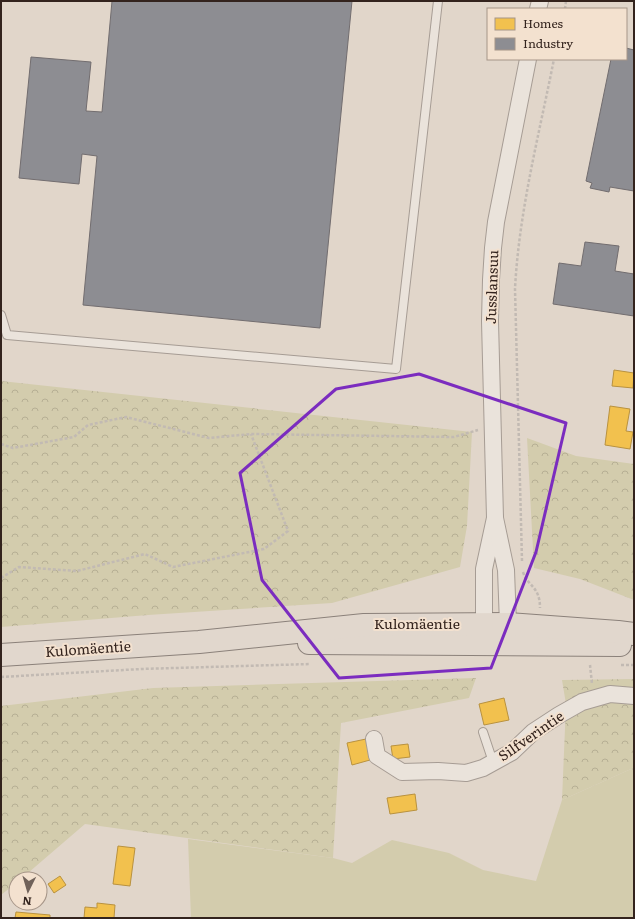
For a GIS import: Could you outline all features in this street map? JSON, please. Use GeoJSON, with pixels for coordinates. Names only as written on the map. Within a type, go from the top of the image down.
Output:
{"type":"FeatureCollection","features":[{"type":"Feature","properties":{"kind":"main road","name":"Kulomäentie"},"geometry":{"type":"LineString","coordinates":[[1,655],[200,642],[364,625],[508,624],[634,634]]}},
{"type":"Feature","properties":{"kind":"main road","name":"Kulomäentie"},"geometry":{"type":"LineString","coordinates":[[200,642],[634,645]]}},
{"type":"Feature","properties":{"kind":"street","name":"Jusslansuu"},"geometry":{"type":"LineString","coordinates":[[508,624],[506,570],[495,518],[490,321],[491,280],[496,222],[528,60]]}},
{"type":"Feature","properties":{"kind":"street","name":"Jusslansuu"},"geometry":{"type":"LineString","coordinates":[[484,624],[484,569],[495,518]]}},
{"type":"Feature","properties":{"kind":"street"},"geometry":{"type":"LineString","coordinates":[[484,624],[497,644],[508,624]]}},
{"type":"Feature","properties":{"kind":"street","name":"Silfverintie"},"geometry":{"type":"LineString","coordinates":[[374,739],[377,756],[402,772],[438,771],[466,773],[483,768],[512,752],[533,732],[582,702],[610,694],[634,696]]}},
{"type":"Feature","properties":{"kind":"lane"},"geometry":{"type":"LineString","coordinates":[[1,315],[7,335],[396,369],[438,1]]}},
{"type":"Feature","properties":{"kind":"lane"},"geometry":{"type":"LineString","coordinates":[[483,732],[493,762]]}},
{"type":"Feature","properties":{"kind":"path"},"geometry":{"type":"LineString","coordinates":[[540,626],[539,597],[535,589],[524,575],[522,567],[515,289],[518,241],[554,60]]}},
{"type":"Feature","properties":{"kind":"path"},"geometry":{"type":"LineString","coordinates":[[1,444],[13,448],[74,437],[88,425],[126,417],[209,438],[251,434],[454,437],[493,426]]}},
{"type":"Feature","properties":{"kind":"path"},"geometry":{"type":"LineString","coordinates":[[1,578],[19,567],[77,571],[145,554],[173,567],[264,548],[288,531],[251,434]]}},
{"type":"Feature","properties":{"kind":"path"},"geometry":{"type":"LineString","coordinates":[[1,677],[141,668],[314,664]]}},
{"type":"Feature","properties":{"kind":"path"},"geometry":{"type":"LineString","coordinates":[[583,665],[598,665]]}},
{"type":"Feature","properties":{"kind":"path"},"geometry":{"type":"LineString","coordinates":[[619,665],[634,665]]}},
{"type":"Feature","properties":{"kind":"highlighted area"},"geometry":{"type":"Polygon","coordinates":[[[419,374],[566,423],[536,552],[491,668],[339,678],[262,580],[240,473],[336,389],[419,374]]]}},
{"type":"Feature","properties":{"kind":"green space"},"geometry":{"type":"Polygon","coordinates":[[[1,381],[472,432],[467,526],[460,567],[332,603],[148,615],[1,627],[1,381]]]}},
{"type":"Feature","properties":{"kind":"green space"},"geometry":{"type":"Polygon","coordinates":[[[527,438],[576,456],[634,464],[634,600],[580,579],[534,568],[527,438]]]}},
{"type":"Feature","properties":{"kind":"green space"},"geometry":{"type":"Polygon","coordinates":[[[476,678],[469,698],[341,723],[333,858],[85,824],[30,871],[8,871],[8,889],[1,895],[1,706],[153,688],[476,678]]]}},
{"type":"Feature","properties":{"kind":"green space"},"geometry":{"type":"Polygon","coordinates":[[[634,679],[634,770],[631,769],[562,800],[566,704],[562,680],[634,679]]]}},
{"type":"Feature","properties":{"kind":"green space"},"geometry":{"type":"Polygon","coordinates":[[[631,769],[634,770],[634,918],[191,918],[188,839],[333,858],[352,863],[392,840],[449,853],[483,870],[536,881],[562,800],[631,769]]]}},
{"type":"Feature","properties":{"kind":"building: Homes"},"geometry":{"type":"Polygon","coordinates":[[[614,370],[634,373],[633,388],[612,386],[614,370]]]}},
{"type":"Feature","properties":{"kind":"building: Homes"},"geometry":{"type":"Polygon","coordinates":[[[610,406],[630,409],[626,431],[633,432],[630,449],[605,445],[610,406]]]}},
{"type":"Feature","properties":{"kind":"building: Homes"},"geometry":{"type":"Polygon","coordinates":[[[504,698],[509,720],[484,725],[479,704],[504,698]]]}},
{"type":"Feature","properties":{"kind":"building: Homes"},"geometry":{"type":"Polygon","coordinates":[[[366,739],[370,760],[352,765],[347,743],[366,739]]]}},
{"type":"Feature","properties":{"kind":"building: Homes"},"geometry":{"type":"Polygon","coordinates":[[[408,744],[410,757],[393,759],[391,746],[408,744]]]}},
{"type":"Feature","properties":{"kind":"building: Homes"},"geometry":{"type":"Polygon","coordinates":[[[415,794],[417,810],[390,814],[387,798],[415,794]]]}},
{"type":"Feature","properties":{"kind":"building: Homes"},"geometry":{"type":"Polygon","coordinates":[[[118,846],[135,848],[130,886],[113,884],[118,846]]]}},
{"type":"Feature","properties":{"kind":"building: Homes"},"geometry":{"type":"Polygon","coordinates":[[[60,876],[66,885],[54,893],[48,884],[60,876]]]}},
{"type":"Feature","properties":{"kind":"building: Homes"},"geometry":{"type":"Polygon","coordinates":[[[97,903],[115,905],[114,918],[84,918],[85,907],[97,908],[97,903]]]}},
{"type":"Feature","properties":{"kind":"building: Homes"},"geometry":{"type":"Polygon","coordinates":[[[16,912],[50,915],[50,918],[15,918],[16,912]]]}},
{"type":"Feature","properties":{"kind":"building: Industry"},"geometry":{"type":"Polygon","coordinates":[[[112,1],[352,1],[320,328],[83,305],[97,156],[82,154],[79,184],[19,178],[31,57],[91,62],[86,111],[102,112],[112,1]]]}},
{"type":"Feature","properties":{"kind":"building: Industry"},"geometry":{"type":"Polygon","coordinates":[[[627,48],[634,50],[634,191],[610,187],[609,192],[590,188],[592,183],[586,181],[611,60],[627,60],[627,48]]]}},
{"type":"Feature","properties":{"kind":"building: Industry"},"geometry":{"type":"Polygon","coordinates":[[[585,242],[619,246],[615,271],[634,274],[634,316],[553,304],[559,263],[581,266],[585,242]]]}}]}
